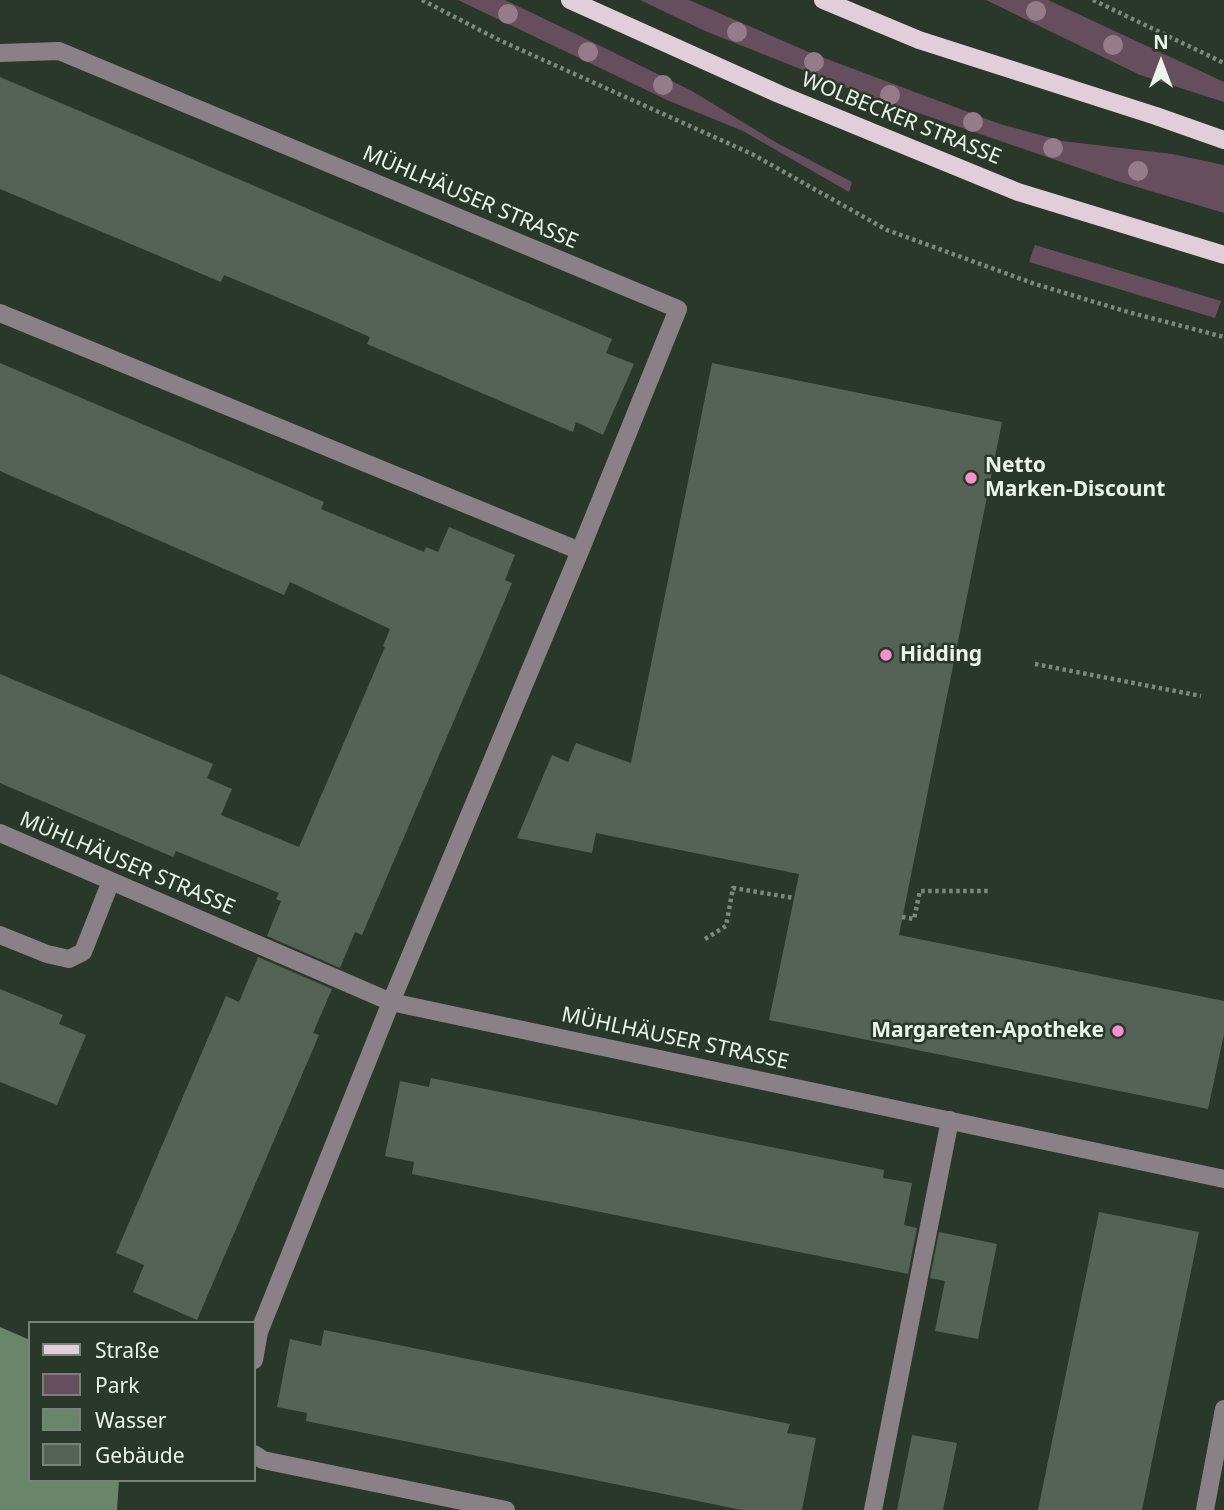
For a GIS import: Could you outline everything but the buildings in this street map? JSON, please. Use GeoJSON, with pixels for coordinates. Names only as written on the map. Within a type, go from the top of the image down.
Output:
{"type":"FeatureCollection","features":[{"type":"Feature","properties":{"kind":"main road","name":"WOLBECKER STRASSE"},"geometry":{"type":"LineString","coordinates":[[570,0],[779,94],[1018,192],[1224,255]]}},
{"type":"Feature","properties":{"kind":"main road"},"geometry":{"type":"LineString","coordinates":[[823,0],[919,40],[1224,140]]}},
{"type":"Feature","properties":{"kind":"street","name":"MÜHLHÄUSER STRASSE"},"geometry":{"type":"LineString","coordinates":[[0,53],[60,51],[678,310],[391,1002],[259,1332],[256,1349]]}},
{"type":"Feature","properties":{"kind":"street"},"geometry":{"type":"LineString","coordinates":[[0,313],[580,551]]}},
{"type":"Feature","properties":{"kind":"street","name":"MÜHLHÄUSER STRASSE"},"geometry":{"type":"LineString","coordinates":[[0,833],[391,1002],[1224,1179]]}},
{"type":"Feature","properties":{"kind":"street"},"geometry":{"type":"LineString","coordinates":[[0,935],[47,954],[69,959],[83,952],[111,881]]}},
{"type":"Feature","properties":{"kind":"street"},"geometry":{"type":"LineString","coordinates":[[873,1510],[950,1120]]}},
{"type":"Feature","properties":{"kind":"street"},"geometry":{"type":"LineString","coordinates":[[1205,1510],[1224,1409]]}},
{"type":"Feature","properties":{"kind":"street"},"geometry":{"type":"LineString","coordinates":[[256,1455],[263,1460],[506,1510]]}},
{"type":"Feature","properties":{"kind":"path"},"geometry":{"type":"LineString","coordinates":[[422,0],[499,40],[752,154],[887,230],[1035,284],[1224,337]]}},
{"type":"Feature","properties":{"kind":"path"},"geometry":{"type":"LineString","coordinates":[[1093,0],[1224,63]]}},
{"type":"Feature","properties":{"kind":"path"},"geometry":{"type":"LineString","coordinates":[[1035,664],[1201,696]]}},
{"type":"Feature","properties":{"kind":"path"},"geometry":{"type":"LineString","coordinates":[[705,939],[726,926],[733,888],[794,898]]}},
{"type":"Feature","properties":{"kind":"path"},"geometry":{"type":"LineString","coordinates":[[902,917],[914,919],[920,891],[990,891]]}},
{"type":"Feature","properties":{"kind":"green space"},"geometry":{"type":"Polygon","coordinates":[[[458,0],[505,0],[580,36],[692,91],[777,143],[852,182],[849,192],[743,131],[667,100],[458,0]]]}},
{"type":"Feature","properties":{"kind":"green space"},"geometry":{"type":"Polygon","coordinates":[[[640,0],[689,0],[811,53],[1000,124],[1062,141],[1172,154],[1224,165],[1224,213],[1117,181],[863,94],[705,31],[640,0]]]}},
{"type":"Feature","properties":{"kind":"green space"},"geometry":{"type":"Polygon","coordinates":[[[986,0],[1048,0],[1224,82],[1224,102],[1140,75],[986,0]]]}},
{"type":"Feature","properties":{"kind":"green space"},"geometry":{"type":"Polygon","coordinates":[[[1035,245],[1221,301],[1215,318],[1029,262],[1035,245]]]}},
{"type":"Feature","properties":{"kind":"water"},"geometry":{"type":"Polygon","coordinates":[[[0,1327],[28,1339],[28,1482],[119,1482],[117,1510],[0,1510],[0,1327]]]}},
{"type":"Feature","properties":{"kind":"place","name":"Netto Marken-Discount"},"geometry":{"type":"Point","coordinates":[971,478]}},
{"type":"Feature","properties":{"kind":"place","name":"Hidding"},"geometry":{"type":"Point","coordinates":[886,655]}},
{"type":"Feature","properties":{"kind":"place","name":"Margareten-Apotheke"},"geometry":{"type":"Point","coordinates":[1118,1031]}}]}
